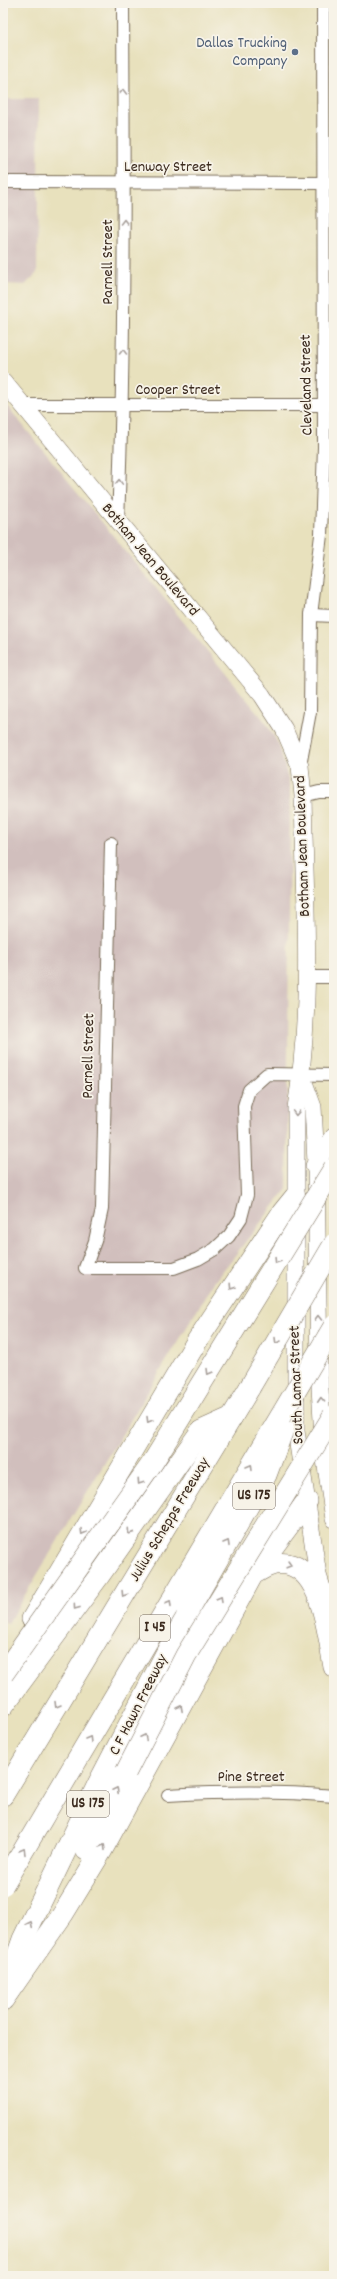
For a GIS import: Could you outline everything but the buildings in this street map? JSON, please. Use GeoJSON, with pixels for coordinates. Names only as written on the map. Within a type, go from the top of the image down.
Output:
{"type":"FeatureCollection","features":[{"type":"Feature","properties":{"kind":"highway"},"geometry":{"type":"LineString","coordinates":[[3,1674],[153,1462],[325,1165]]}},
{"type":"Feature","properties":{"kind":"highway"},"geometry":{"type":"LineString","coordinates":[[3,1668],[169,1387],[248,1262],[294,1197]]}},
{"type":"Feature","properties":{"kind":"highway","name":"Julius Schepps Freeway"},"geometry":{"type":"LineString","coordinates":[[3,1795],[232,1417],[334,1244]]}},
{"type":"Feature","properties":{"kind":"highway","name":"I 45"},"geometry":{"type":"LineString","coordinates":[[3,1885],[334,1326]]}},
{"type":"Feature","properties":{"kind":"highway","name":"C F Hawn Freeway"},"geometry":{"type":"LineString","coordinates":[[3,2000],[23,1939],[99,1782],[187,1613],[266,1475],[306,1372]]}},
{"type":"Feature","properties":{"kind":"highway"},"geometry":{"type":"LineString","coordinates":[[20,1974],[186,1655],[334,1413]]}},
{"type":"Feature","properties":{"kind":"highway"},"geometry":{"type":"LineString","coordinates":[[3,1706],[99,1576],[201,1431],[232,1417]]}},
{"type":"Feature","properties":{"kind":"highway"},"geometry":{"type":"LineString","coordinates":[[3,2000],[63,1914],[102,1850],[225,1622],[253,1574],[307,1501]]}},
{"type":"Feature","properties":{"kind":"highway"},"geometry":{"type":"LineString","coordinates":[[253,1574],[274,1564],[284,1564],[305,1573],[320,1601],[334,1668]]}},
{"type":"Feature","properties":{"kind":"main road","name":"Botham Jean Boulevard"},"geometry":{"type":"LineString","coordinates":[[3,381],[262,695],[284,729],[300,766],[303,796],[306,977],[302,1075],[296,1108],[294,1197]]}},
{"type":"Feature","properties":{"kind":"main road","name":"South Lamar Street"},"geometry":{"type":"LineString","coordinates":[[302,1075],[313,1107],[325,1165],[319,1372],[329,1453],[334,1519]]}},
{"type":"Feature","properties":{"kind":"main road"},"geometry":{"type":"LineString","coordinates":[[294,1197],[325,1165],[334,1136]]}},
{"type":"Feature","properties":{"kind":"main road","name":"South Lamar Street"},"geometry":{"type":"LineString","coordinates":[[294,1197],[296,1430],[318,1575],[333,1617]]}},
{"type":"Feature","properties":{"kind":"main road"},"geometry":{"type":"LineString","coordinates":[[296,1430],[314,1448],[329,1453]]}},
{"type":"Feature","properties":{"kind":"main road"},"geometry":{"type":"LineString","coordinates":[[307,1501],[331,1476]]}},
{"type":"Feature","properties":{"kind":"main road","name":"South Lamar Street"},"geometry":{"type":"LineString","coordinates":[[334,1599],[334,1648]]}},
{"type":"Feature","properties":{"kind":"street","name":"Parnell Street"},"geometry":{"type":"LineString","coordinates":[[118,521],[122,406],[124,183],[123,3]]}},
{"type":"Feature","properties":{"kind":"street","name":"Cleveland Street"},"geometry":{"type":"LineString","coordinates":[[300,766],[310,712],[311,616],[320,535],[324,447],[329,406],[328,183],[323,3]]}},
{"type":"Feature","properties":{"kind":"street","name":"Lenway Street"},"geometry":{"type":"LineString","coordinates":[[3,182],[328,183]]}},
{"type":"Feature","properties":{"kind":"street","name":"Cooper Street"},"geometry":{"type":"LineString","coordinates":[[22,405],[329,406]]}},
{"type":"Feature","properties":{"kind":"street"},"geometry":{"type":"LineString","coordinates":[[311,616],[334,616]]}},
{"type":"Feature","properties":{"kind":"street"},"geometry":{"type":"LineString","coordinates":[[303,796],[320,792],[334,792]]}},
{"type":"Feature","properties":{"kind":"street","name":"Parnell Street"},"geometry":{"type":"LineString","coordinates":[[111,843],[102,1209],[95,1241],[85,1268],[174,1268],[198,1259],[215,1249],[229,1236],[241,1218],[247,1195],[244,1106],[249,1090],[256,1082],[267,1074],[302,1075]]}},
{"type":"Feature","properties":{"kind":"street"},"geometry":{"type":"LineString","coordinates":[[306,977],[334,977]]}},
{"type":"Feature","properties":{"kind":"street"},"geometry":{"type":"LineString","coordinates":[[302,1075],[334,1075]]}},
{"type":"Feature","properties":{"kind":"street","name":"Pine Street"},"geometry":{"type":"LineString","coordinates":[[168,1794],[304,1793],[334,1796]]}},
{"type":"Feature","properties":{"kind":"shaded area"},"geometry":{"type":"Polygon","coordinates":[[[3,99],[39,99],[37,273],[25,285],[3,284],[3,99]]]}},
{"type":"Feature","properties":{"kind":"shaded area"},"geometry":{"type":"Polygon","coordinates":[[[3,401],[266,723],[279,745],[290,787],[287,1189],[214,1282],[8,1623],[3,1622],[3,401]]]}},
{"type":"Feature","properties":{"kind":"place","name":"Dallas Trucking Company"},"geometry":{"type":"Point","coordinates":[295,52]}}]}
